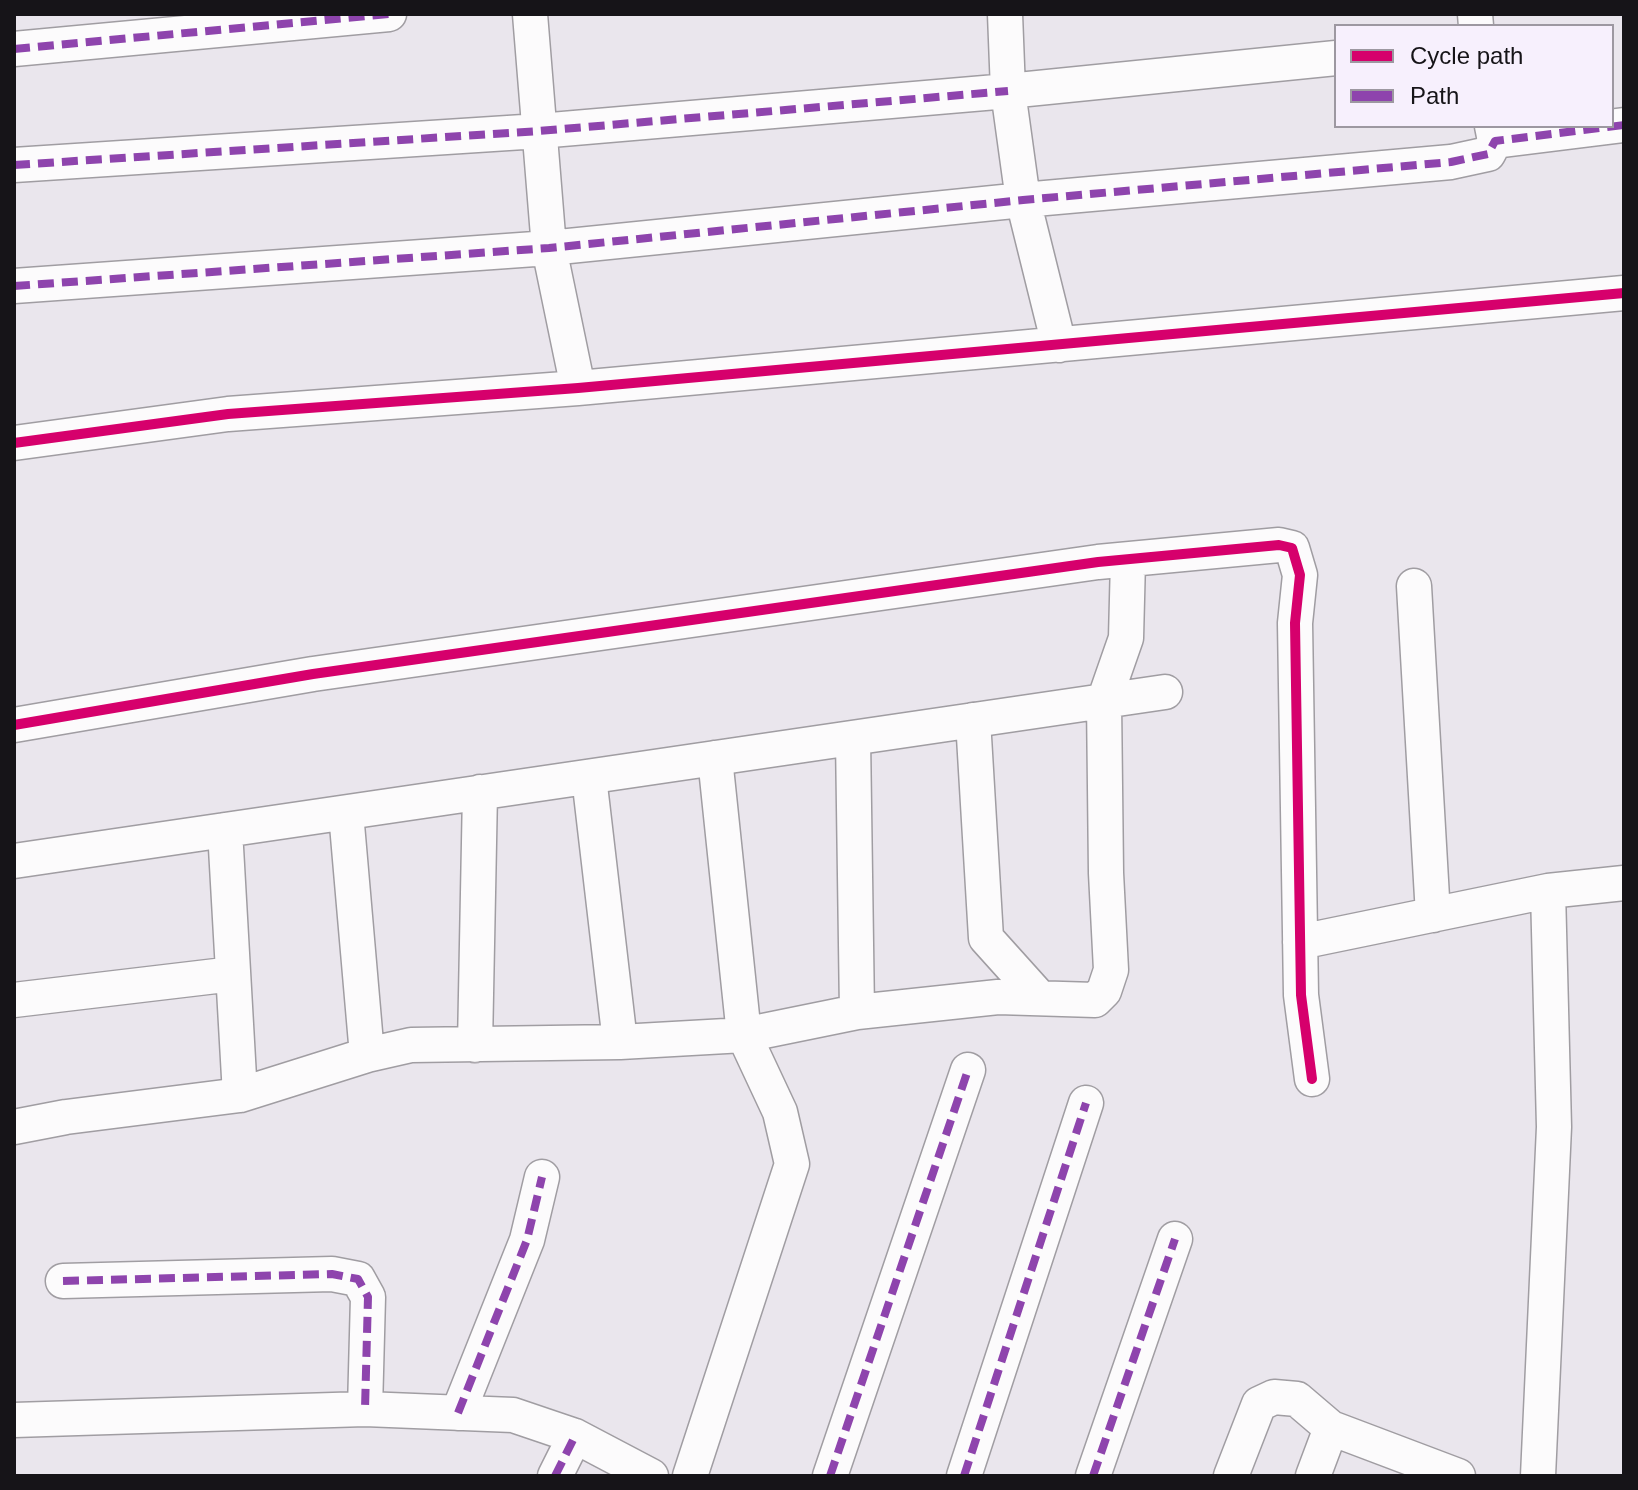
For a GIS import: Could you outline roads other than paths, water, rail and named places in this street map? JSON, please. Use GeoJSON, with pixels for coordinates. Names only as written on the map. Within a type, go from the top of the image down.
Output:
{"type":"FeatureCollection","features":[{"type":"Feature","properties":{"kind":"street"},"geometry":{"type":"LineString","coordinates":[[14,49],[389,14]]}},
{"type":"Feature","properties":{"kind":"street"},"geometry":{"type":"LineString","coordinates":[[530,14],[549,248],[578,388]]}},
{"type":"Feature","properties":{"kind":"street"},"geometry":{"type":"LineString","coordinates":[[1005,14],[1008,91],[1023,200],[1059,345]]}},
{"type":"Feature","properties":{"kind":"street"},"geometry":{"type":"LineString","coordinates":[[14,165],[539,131],[1008,91],[1334,58]]}},
{"type":"Feature","properties":{"kind":"street"},"geometry":{"type":"LineString","coordinates":[[14,286],[549,248],[1023,200],[1451,162],[1488,154],[1493,133],[1575,128]]}},
{"type":"Feature","properties":{"kind":"street"},"geometry":{"type":"LineString","coordinates":[[14,443],[228,414],[578,388],[1624,293]]}},
{"type":"Feature","properties":{"kind":"street"},"geometry":{"type":"LineString","coordinates":[[14,725],[313,674],[1067,566],[1279,545],[1292,548],[1300,575],[1295,623],[1300,942],[1303,1020],[1312,1079]]}},
{"type":"Feature","properties":{"kind":"street"},"geometry":{"type":"LineString","coordinates":[[14,1127],[66,1117],[240,1095],[367,1055],[411,1045],[620,1042],[744,1035],[857,1012],[998,997],[1095,1000],[1104,991],[1111,970],[1106,873],[1104,701],[1126,638],[1128,560]]}},
{"type":"Feature","properties":{"kind":"street"},"geometry":{"type":"LineString","coordinates":[[1414,586],[1433,915]]}},
{"type":"Feature","properties":{"kind":"street"},"geometry":{"type":"LineString","coordinates":[[14,861],[1165,692]]}},
{"type":"Feature","properties":{"kind":"street"},"geometry":{"type":"LineString","coordinates":[[973,720],[986,938],[1040,998]]}},
{"type":"Feature","properties":{"kind":"street"},"geometry":{"type":"LineString","coordinates":[[853,738],[857,1012]]}},
{"type":"Feature","properties":{"kind":"street"},"geometry":{"type":"LineString","coordinates":[[690,1476],[792,1164],[780,1112],[744,1035],[715,758]]}},
{"type":"Feature","properties":{"kind":"street"},"geometry":{"type":"LineString","coordinates":[[589,777],[620,1042]]}},
{"type":"Feature","properties":{"kind":"street"},"geometry":{"type":"LineString","coordinates":[[475,1045],[480,792]]}},
{"type":"Feature","properties":{"kind":"street"},"geometry":{"type":"LineString","coordinates":[[346,813],[367,1055]]}},
{"type":"Feature","properties":{"kind":"street"},"geometry":{"type":"LineString","coordinates":[[225,830],[240,1095]]}},
{"type":"Feature","properties":{"kind":"street"},"geometry":{"type":"LineString","coordinates":[[1300,942],[1548,891],[1624,883]]}},
{"type":"Feature","properties":{"kind":"street"},"geometry":{"type":"LineString","coordinates":[[1538,1476],[1554,1127],[1548,891]]}},
{"type":"Feature","properties":{"kind":"street"},"geometry":{"type":"LineString","coordinates":[[14,1000],[233,974]]}},
{"type":"Feature","properties":{"kind":"street"},"geometry":{"type":"LineString","coordinates":[[830,1476],[968,1070]]}},
{"type":"Feature","properties":{"kind":"street"},"geometry":{"type":"LineString","coordinates":[[964,1476],[1086,1103]]}},
{"type":"Feature","properties":{"kind":"street"},"geometry":{"type":"LineString","coordinates":[[458,1413],[527,1240],[542,1177]]}},
{"type":"Feature","properties":{"kind":"street"},"geometry":{"type":"LineString","coordinates":[[1093,1476],[1175,1239]]}},
{"type":"Feature","properties":{"kind":"street"},"geometry":{"type":"LineString","coordinates":[[63,1281],[332,1274],[358,1279],[368,1297],[365,1409]]}},
{"type":"Feature","properties":{"kind":"street"},"geometry":{"type":"LineString","coordinates":[[1231,1476],[1259,1404],[1274,1397],[1297,1399],[1331,1428],[1454,1475]]}},
{"type":"Feature","properties":{"kind":"street"},"geometry":{"type":"LineString","coordinates":[[14,1420],[365,1409],[513,1415],[575,1436],[651,1476]]}},
{"type":"Feature","properties":{"kind":"street"},"geometry":{"type":"LineString","coordinates":[[1313,1476],[1331,1428]]}},
{"type":"Feature","properties":{"kind":"street"},"geometry":{"type":"LineString","coordinates":[[555,1476],[575,1436]]}}]}
